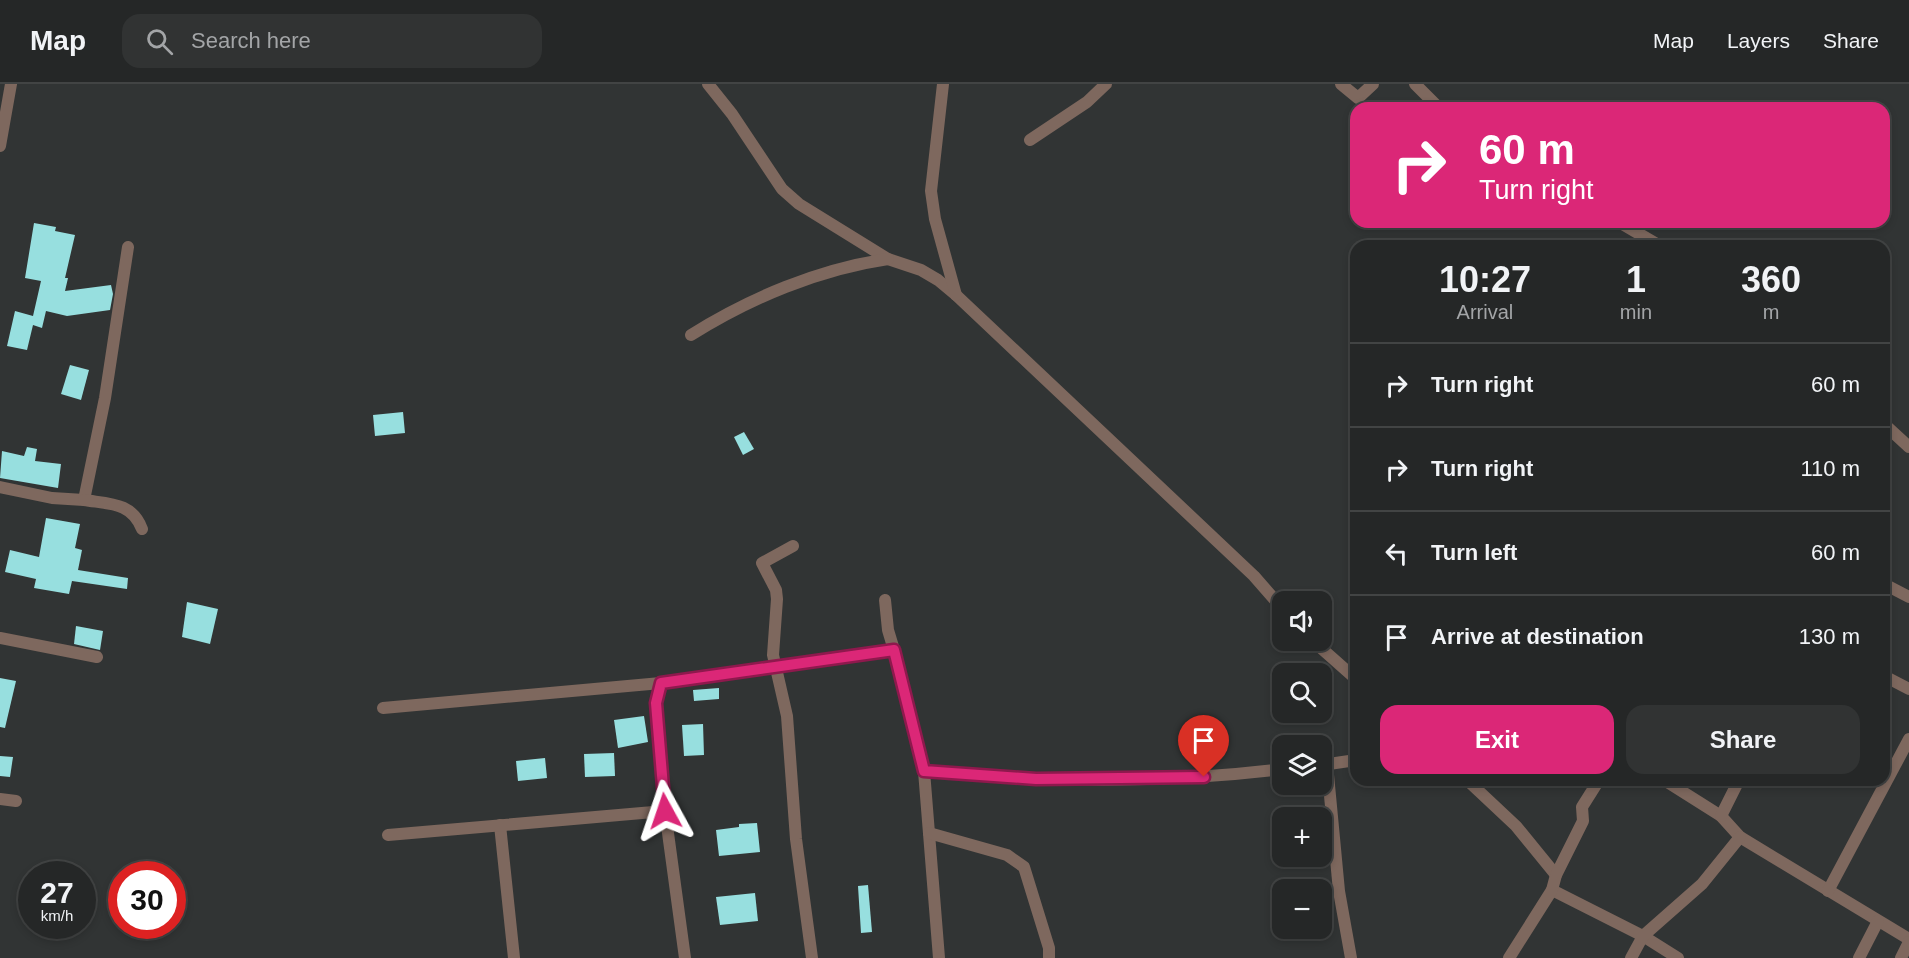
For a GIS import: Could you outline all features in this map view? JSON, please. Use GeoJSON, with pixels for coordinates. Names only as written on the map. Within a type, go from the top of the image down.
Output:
{"type":"FeatureCollection","features":[{"type":"Feature","properties":{"kind":"street"},"geometry":{"type":"LineString","coordinates":[[0,146],[11,84]]}},
{"type":"Feature","properties":{"kind":"street"},"geometry":{"type":"LineString","coordinates":[[708,84],[732,114],[782,189],[799,204],[888,259],[921,270],[956,295],[1254,576],[1272,597]]}},
{"type":"Feature","properties":{"kind":"street"},"geometry":{"type":"LineString","coordinates":[[943,84],[931,191],[935,219],[956,295]]}},
{"type":"Feature","properties":{"kind":"street"},"geometry":{"type":"LineString","coordinates":[[1030,140],[1087,102],[1106,84]]}},
{"type":"Feature","properties":{"kind":"street"},"geometry":{"type":"LineString","coordinates":[[1341,84],[1358,98],[1374,84]]}},
{"type":"Feature","properties":{"kind":"street"},"geometry":{"type":"LineString","coordinates":[[1415,84],[1433,102]]}},
{"type":"Feature","properties":{"kind":"street"},"geometry":{"type":"LineString","coordinates":[[1629,228],[1650,240]]}},
{"type":"Feature","properties":{"kind":"street"},"geometry":{"type":"LineString","coordinates":[[84,500],[105,398],[128,247]]}},
{"type":"Feature","properties":{"kind":"street"},"geometry":{"type":"LineString","coordinates":[[691,335],[720,316],[809,278],[854,264],[888,259]]}},
{"type":"Feature","properties":{"kind":"street"},"geometry":{"type":"LineString","coordinates":[[1890,430],[1909,447]]}},
{"type":"Feature","properties":{"kind":"street"},"geometry":{"type":"LineString","coordinates":[[0,487],[52,498],[84,500],[123,507],[137,516],[142,529]]}},
{"type":"Feature","properties":{"kind":"street"},"geometry":{"type":"LineString","coordinates":[[793,546],[762,563],[776,590],[773,655],[787,716],[796,839],[812,958]]}},
{"type":"Feature","properties":{"kind":"street"},"geometry":{"type":"LineString","coordinates":[[1890,587],[1909,597]]}},
{"type":"Feature","properties":{"kind":"street"},"geometry":{"type":"LineString","coordinates":[[885,600],[888,630],[924,771],[939,958]]}},
{"type":"Feature","properties":{"kind":"street"},"geometry":{"type":"LineString","coordinates":[[0,638],[97,657]]}},
{"type":"Feature","properties":{"kind":"street"},"geometry":{"type":"LineString","coordinates":[[383,708],[661,683],[894,650]]}},
{"type":"Feature","properties":{"kind":"street"},"geometry":{"type":"LineString","coordinates":[[1324,651],[1350,674]]}},
{"type":"Feature","properties":{"kind":"street"},"geometry":{"type":"LineString","coordinates":[[1890,679],[1909,689]]}},
{"type":"Feature","properties":{"kind":"street"},"geometry":{"type":"LineString","coordinates":[[661,683],[656,703],[665,811],[685,958]]}},
{"type":"Feature","properties":{"kind":"street"},"geometry":{"type":"LineString","coordinates":[[1890,776],[1908,743]]}},
{"type":"Feature","properties":{"kind":"street"},"geometry":{"type":"LineString","coordinates":[[1332,763],[1350,761]]}},
{"type":"Feature","properties":{"kind":"street"},"geometry":{"type":"LineString","coordinates":[[924,771],[1000,778],[1117,780],[1226,776],[1272,771]]}},
{"type":"Feature","properties":{"kind":"street"},"geometry":{"type":"LineString","coordinates":[[1473,786],[1516,826],[1556,875]]}},
{"type":"Feature","properties":{"kind":"street"},"geometry":{"type":"LineString","coordinates":[[1509,958],[1552,890],[1556,875],[1582,822],[1582,807],[1595,786]]}},
{"type":"Feature","properties":{"kind":"street"},"geometry":{"type":"LineString","coordinates":[[1674,786],[1721,816],[1740,837],[1909,940],[1901,958]]}},
{"type":"Feature","properties":{"kind":"street"},"geometry":{"type":"LineString","coordinates":[[1721,816],[1736,786]]}},
{"type":"Feature","properties":{"kind":"street"},"geometry":{"type":"LineString","coordinates":[[1828,891],[1885,786]]}},
{"type":"Feature","properties":{"kind":"street"},"geometry":{"type":"LineString","coordinates":[[1328,795],[1339,891],[1351,958]]}},
{"type":"Feature","properties":{"kind":"street"},"geometry":{"type":"LineString","coordinates":[[0,799],[16,801]]}},
{"type":"Feature","properties":{"kind":"street"},"geometry":{"type":"LineString","coordinates":[[388,835],[665,811]]}},
{"type":"Feature","properties":{"kind":"street"},"geometry":{"type":"LineString","coordinates":[[500,825],[514,958]]}},
{"type":"Feature","properties":{"kind":"street"},"geometry":{"type":"LineString","coordinates":[[928,833],[1007,855],[1024,867],[1049,948],[1049,958]]}},
{"type":"Feature","properties":{"kind":"street"},"geometry":{"type":"LineString","coordinates":[[1631,958],[1643,936],[1702,884],[1740,837]]}},
{"type":"Feature","properties":{"kind":"street"},"geometry":{"type":"LineString","coordinates":[[1552,890],[1643,936],[1678,958]]}},
{"type":"Feature","properties":{"kind":"street"},"geometry":{"type":"LineString","coordinates":[[1859,958],[1878,921]]}},
{"type":"Feature","properties":{"kind":"building"},"geometry":{"type":"Polygon","coordinates":[[[34,223],[56,227],[55,231],[75,235],[65,278],[68,278],[65,291],[111,285],[113,294],[110,310],[67,316],[46,311],[42,328],[33,325],[27,350],[7,346],[15,311],[33,316],[41,281],[25,278],[34,223]]]}},
{"type":"Feature","properties":{"kind":"building"},"geometry":{"type":"Polygon","coordinates":[[[70,365],[89,370],[81,400],[61,394],[70,365]]]}},
{"type":"Feature","properties":{"kind":"building"},"geometry":{"type":"Polygon","coordinates":[[[403,412],[405,433],[375,436],[373,415],[403,412]]]}},
{"type":"Feature","properties":{"kind":"building"},"geometry":{"type":"Polygon","coordinates":[[[744,432],[754,449],[743,455],[734,437],[744,432]]]}},
{"type":"Feature","properties":{"kind":"building"},"geometry":{"type":"Polygon","coordinates":[[[27,447],[37,449],[35,461],[61,464],[58,488],[0,478],[2,451],[24,456],[27,447]]]}},
{"type":"Feature","properties":{"kind":"building"},"geometry":{"type":"Polygon","coordinates":[[[46,518],[80,524],[75,548],[82,550],[78,570],[128,578],[127,589],[72,581],[69,594],[34,588],[36,579],[5,572],[10,550],[39,557],[46,518]]]}},
{"type":"Feature","properties":{"kind":"building"},"geometry":{"type":"Polygon","coordinates":[[[187,602],[218,609],[210,644],[182,637],[187,602]]]}},
{"type":"Feature","properties":{"kind":"building"},"geometry":{"type":"Polygon","coordinates":[[[76,626],[103,631],[100,650],[74,644],[76,626]]]}},
{"type":"Feature","properties":{"kind":"building"},"geometry":{"type":"Polygon","coordinates":[[[0,678],[16,681],[5,728],[0,727],[0,678]]]}},
{"type":"Feature","properties":{"kind":"building"},"geometry":{"type":"Polygon","coordinates":[[[719,688],[719,699],[694,701],[693,690],[719,688]]]}},
{"type":"Feature","properties":{"kind":"building"},"geometry":{"type":"Polygon","coordinates":[[[644,716],[648,742],[618,748],[614,720],[644,716]]]}},
{"type":"Feature","properties":{"kind":"building"},"geometry":{"type":"Polygon","coordinates":[[[703,724],[704,755],[684,756],[682,725],[703,724]]]}},
{"type":"Feature","properties":{"kind":"building"},"geometry":{"type":"Polygon","coordinates":[[[614,753],[615,776],[585,777],[584,754],[614,753]]]}},
{"type":"Feature","properties":{"kind":"building"},"geometry":{"type":"Polygon","coordinates":[[[0,756],[13,757],[10,777],[0,776],[0,756]]]}},
{"type":"Feature","properties":{"kind":"building"},"geometry":{"type":"Polygon","coordinates":[[[545,758],[547,778],[518,781],[516,761],[545,758]]]}},
{"type":"Feature","properties":{"kind":"building"},"geometry":{"type":"Polygon","coordinates":[[[757,823],[760,852],[719,856],[716,830],[739,827],[739,824],[757,823]]]}},
{"type":"Feature","properties":{"kind":"building"},"geometry":{"type":"Polygon","coordinates":[[[868,885],[872,932],[861,933],[858,886],[868,885]]]}},
{"type":"Feature","properties":{"kind":"building"},"geometry":{"type":"Polygon","coordinates":[[[755,893],[758,921],[720,925],[716,897],[755,893]]]}},
{"type":"Feature","properties":{"kind":"route"},"geometry":{"type":"LineString","coordinates":[[665,811],[656,703],[661,683],[894,650],[924,771],[1036,779],[1117,780],[1204,777]]}}]}
